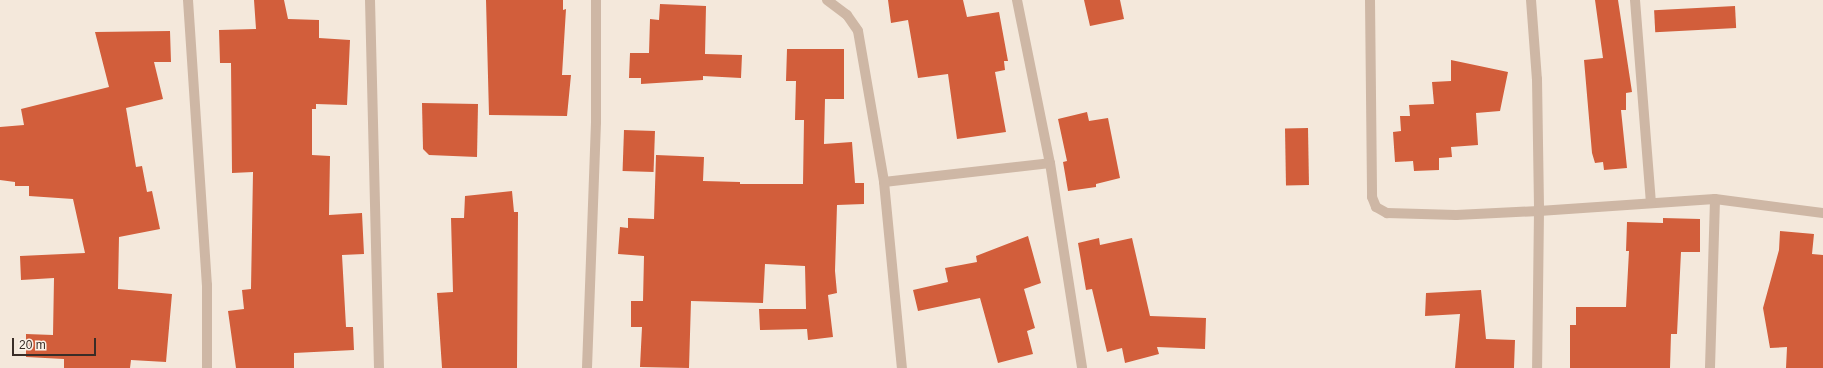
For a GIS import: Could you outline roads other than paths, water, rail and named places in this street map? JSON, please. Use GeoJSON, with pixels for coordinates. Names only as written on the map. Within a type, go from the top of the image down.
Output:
{"type":"FeatureCollection","features":[{"type":"Feature","properties":{"kind":"street"},"geometry":{"type":"LineString","coordinates":[[188,0],[207,285],[207,368]]}},
{"type":"Feature","properties":{"kind":"street"},"geometry":{"type":"LineString","coordinates":[[370,0],[379,368]]}},
{"type":"Feature","properties":{"kind":"street"},"geometry":{"type":"LineString","coordinates":[[587,368],[596,122],[596,0]]}},
{"type":"Feature","properties":{"kind":"street"},"geometry":{"type":"LineString","coordinates":[[827,0],[847,15],[858,31],[884,182],[902,368]]}},
{"type":"Feature","properties":{"kind":"street"},"geometry":{"type":"LineString","coordinates":[[1017,0],[1050,163],[1082,368]]}},
{"type":"Feature","properties":{"kind":"street"},"geometry":{"type":"LineString","coordinates":[[1370,0],[1372,197],[1376,207],[1387,213],[1410,214],[1539,211],[1651,202],[1715,199],[1823,213]]}},
{"type":"Feature","properties":{"kind":"street"},"geometry":{"type":"LineString","coordinates":[[1531,0],[1537,79],[1539,211],[1537,368]]}},
{"type":"Feature","properties":{"kind":"street"},"geometry":{"type":"LineString","coordinates":[[1635,0],[1651,202]]}},
{"type":"Feature","properties":{"kind":"street"},"geometry":{"type":"LineString","coordinates":[[884,182],[1050,163]]}},
{"type":"Feature","properties":{"kind":"street"},"geometry":{"type":"LineString","coordinates":[[1710,368],[1715,199]]}}]}
